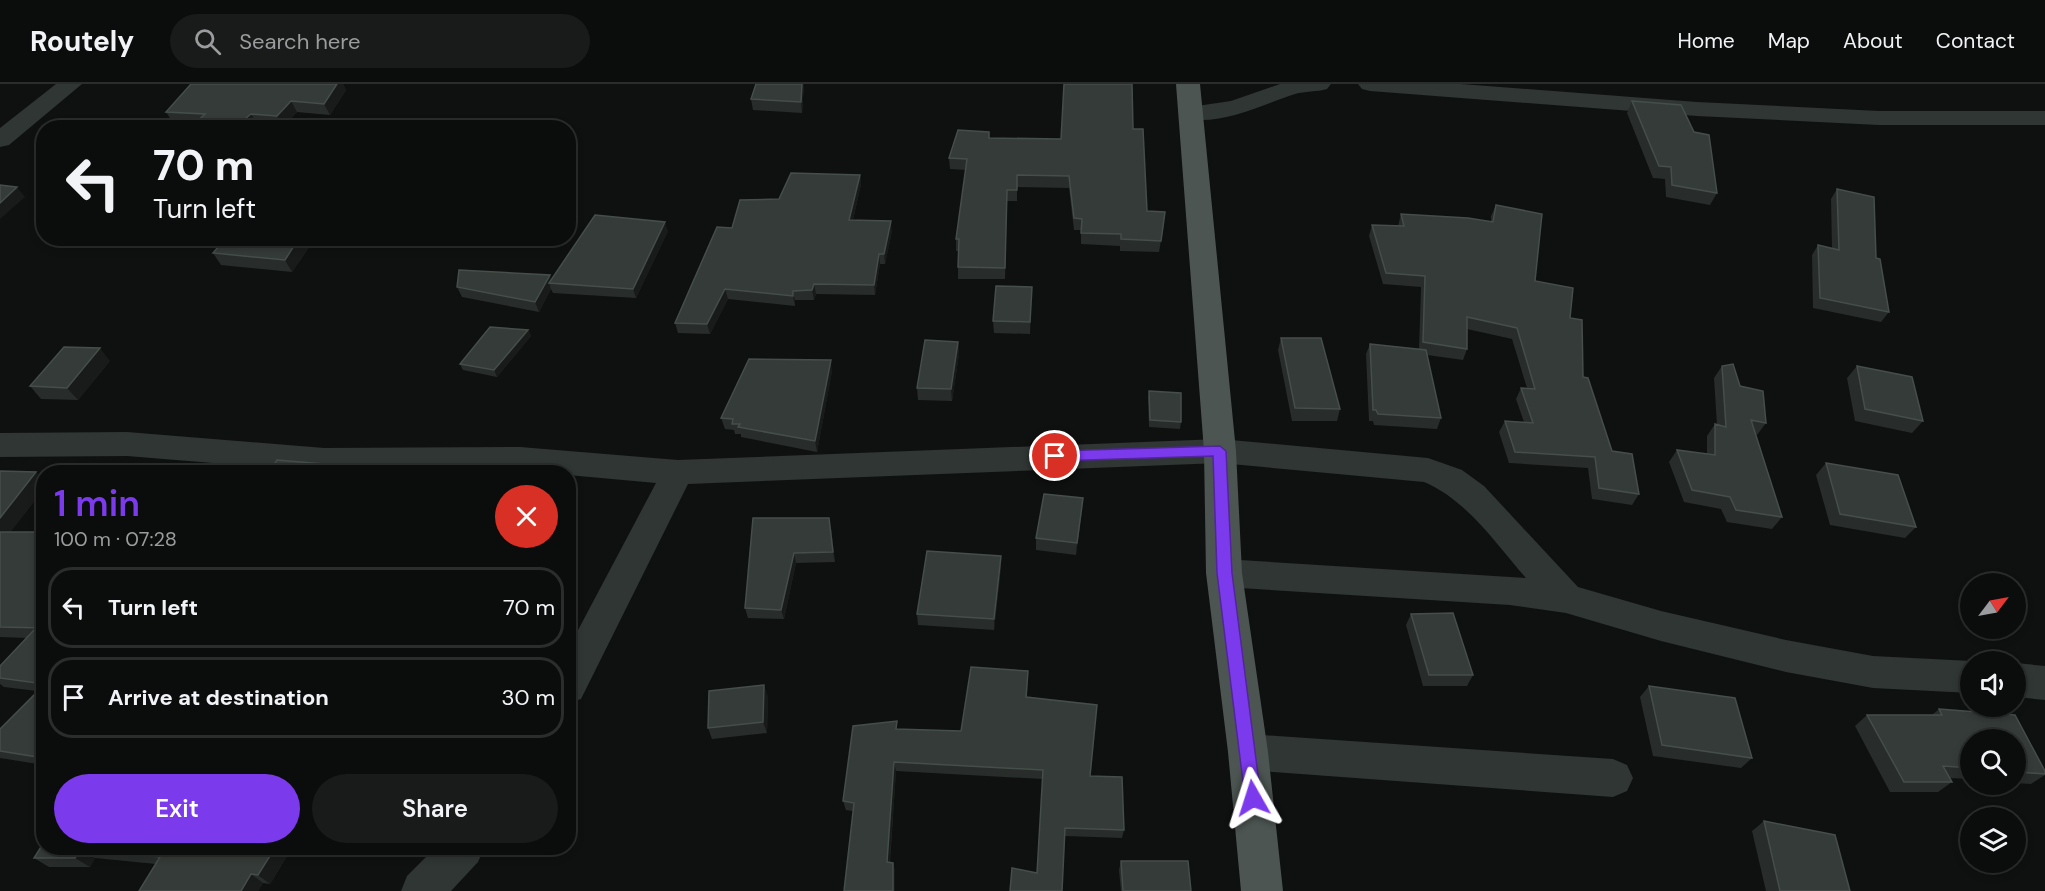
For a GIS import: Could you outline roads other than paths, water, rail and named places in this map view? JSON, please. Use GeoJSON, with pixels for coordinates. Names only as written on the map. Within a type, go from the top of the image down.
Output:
{"type":"FeatureCollection","features":[{"type":"Feature","properties":{"kind":"main road"},"geometry":{"type":"LineString","coordinates":[[1189,98],[1220,451],[1224,573],[1248,752],[1262,891]]}},
{"type":"Feature","properties":{"kind":"street"},"geometry":{"type":"LineString","coordinates":[[0,140],[70,84]]}},
{"type":"Feature","properties":{"kind":"street"},"geometry":{"type":"LineString","coordinates":[[1189,98],[1235,108],[1294,87],[1319,84]]}},
{"type":"Feature","properties":{"kind":"street"},"geometry":{"type":"LineString","coordinates":[[1370,84],[1720,111],[1879,118],[2045,118]]}},
{"type":"Feature","properties":{"kind":"street"},"geometry":{"type":"LineString","coordinates":[[0,445],[127,444],[324,460],[520,459],[678,472],[1220,451],[1428,470],[1450,479],[1472,495],[1566,598]]}},
{"type":"Feature","properties":{"kind":"street"},"geometry":{"type":"LineString","coordinates":[[576,671],[678,472]]}},
{"type":"Feature","properties":{"kind":"street"},"geometry":{"type":"LineString","coordinates":[[1224,573],[1510,590],[1566,598],[1661,626],[1786,656],[1873,672],[1960,676]]}},
{"type":"Feature","properties":{"kind":"street"},"geometry":{"type":"LineString","coordinates":[[2026,681],[2045,683]]}},
{"type":"Feature","properties":{"kind":"street"},"geometry":{"type":"LineString","coordinates":[[1248,752],[1613,778]]}},
{"type":"Feature","properties":{"kind":"street"},"geometry":{"type":"LineString","coordinates":[[422,891],[456,855]]}}]}
